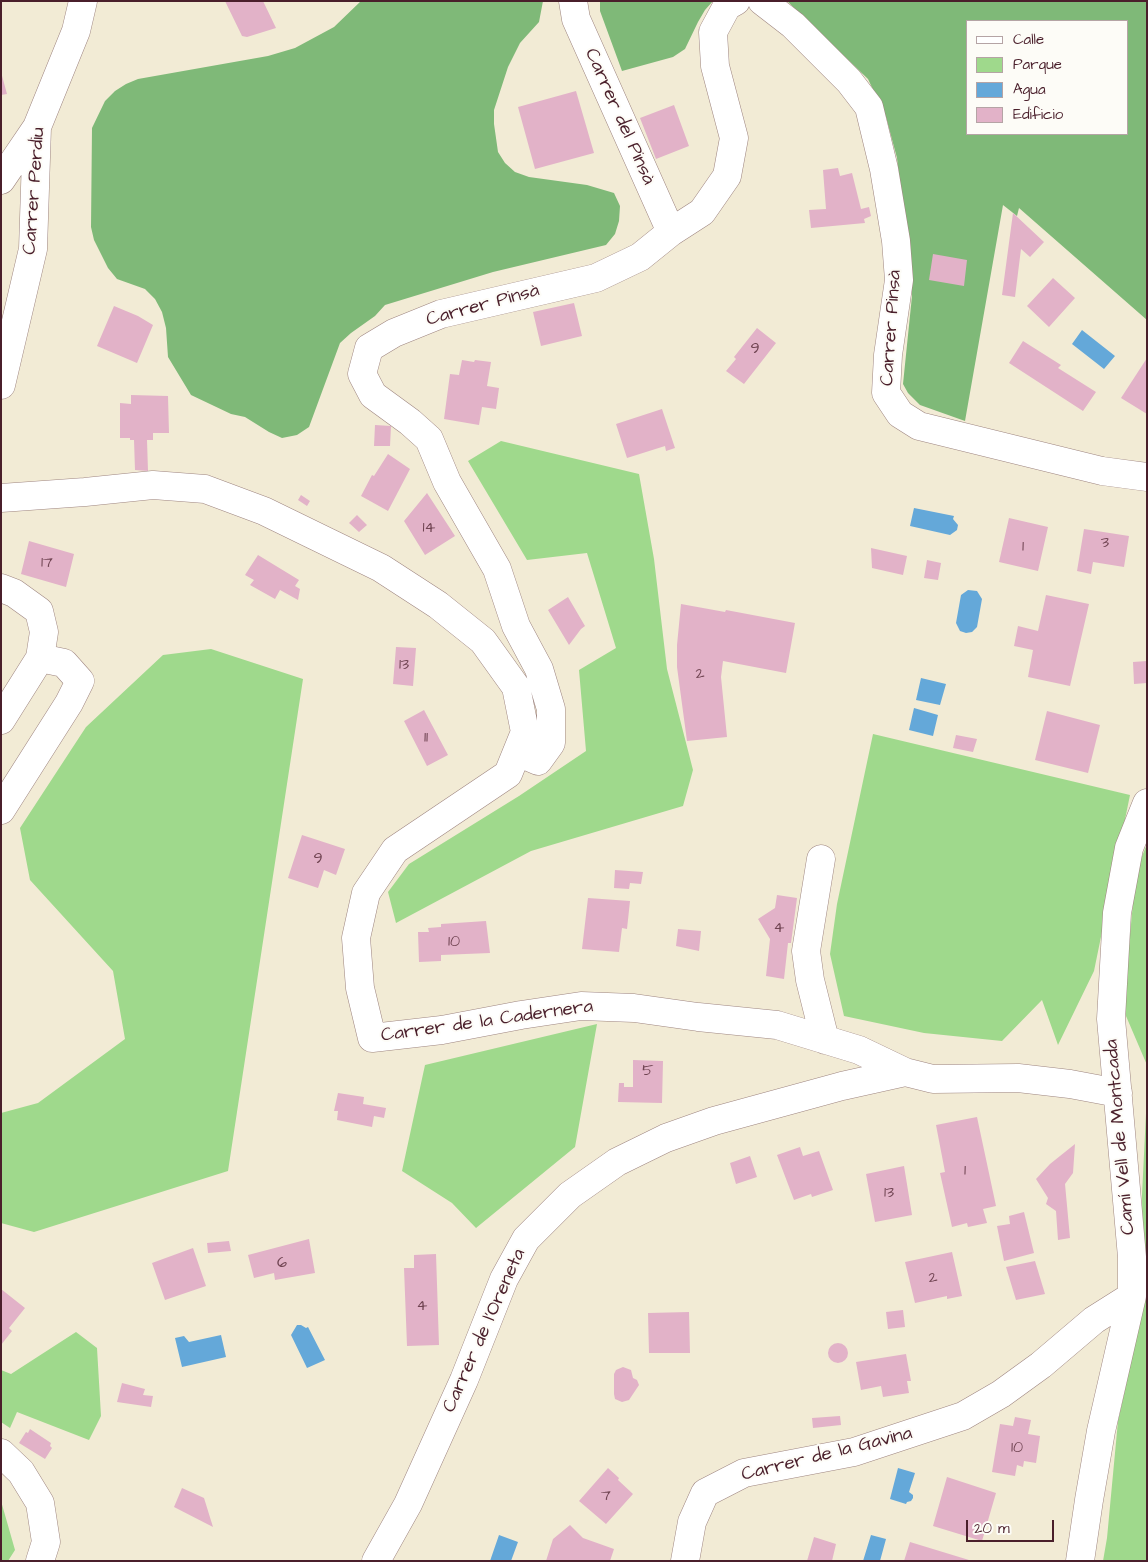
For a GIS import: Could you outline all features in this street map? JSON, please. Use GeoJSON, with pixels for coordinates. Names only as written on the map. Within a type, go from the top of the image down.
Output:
{"type":"FeatureCollection","features":[{"type":"Feature","properties":{"kind":"street","name":"Carrer Perdiu"},"geometry":{"type":"LineString","coordinates":[[1,385],[34,249],[37,128],[76,31],[83,1]]}},
{"type":"Feature","properties":{"kind":"street","name":"Carrer del Pinsà"},"geometry":{"type":"LineString","coordinates":[[573,1],[576,19],[671,232]]}},
{"type":"Feature","properties":{"kind":"street","name":"Carrer Pinsà"},"geometry":{"type":"LineString","coordinates":[[517,752],[538,761],[551,743],[551,709],[539,669],[516,626],[498,569],[447,482],[429,439],[410,422],[373,396],[362,374],[369,348],[394,333],[441,314],[596,278],[640,256],[671,232],[702,212],[727,176],[734,138],[715,66],[713,32],[727,6],[736,1]]}},
{"type":"Feature","properties":{"kind":"street","name":"Carrer Pinsà"},"geometry":{"type":"LineString","coordinates":[[762,1],[793,25],[849,81],[869,107],[884,169],[896,241],[899,280],[888,354],[886,393],[900,414],[919,426],[1102,471],[1147,477]]}},
{"type":"Feature","properties":{"kind":"street"},"geometry":{"type":"LineString","coordinates":[[1,180],[37,128]]}},
{"type":"Feature","properties":{"kind":"street","name":"Carrer de la Cadernera"},"geometry":{"type":"LineString","coordinates":[[1,498],[153,485],[204,490],[264,511],[381,568],[438,605],[483,641],[516,687],[525,732],[508,774],[394,850],[366,893],[356,938],[360,988],[372,1038],[442,1030],[582,1006],[634,1008],[777,1025],[859,1050],[905,1072],[933,1079],[1018,1078],[1070,1084],[1118,1093]]}},
{"type":"Feature","properties":{"kind":"street"},"geometry":{"type":"LineString","coordinates":[[1,588],[14,593],[39,611],[44,632],[40,658],[1,720]]}},
{"type":"Feature","properties":{"kind":"street"},"geometry":{"type":"LineString","coordinates":[[1,810],[69,703],[80,680],[64,663],[40,658]]}},
{"type":"Feature","properties":{"kind":"street","name":"Camí Vell de Montcada"},"geometry":{"type":"LineString","coordinates":[[1080,1561],[1101,1431],[1132,1296],[1132,1257],[1111,1019],[1117,913],[1129,848],[1147,803]]}},
{"type":"Feature","properties":{"kind":"street"},"geometry":{"type":"LineString","coordinates":[[821,859],[806,951],[810,980],[825,1040]]}},
{"type":"Feature","properties":{"kind":"street","name":"Carrer de l'Oreneta"},"geometry":{"type":"LineString","coordinates":[[376,1561],[412,1495],[464,1380],[504,1280],[526,1239],[570,1195],[617,1162],[666,1138],[714,1121],[842,1086],[905,1072]]}},
{"type":"Feature","properties":{"kind":"street","name":"Carrer de la Gavina"},"geometry":{"type":"LineString","coordinates":[[685,1561],[692,1522],[705,1493],[744,1474],[854,1452],[963,1416],[1001,1394],[1041,1365],[1094,1320],[1132,1296]]}},
{"type":"Feature","properties":{"kind":"street"},"geometry":{"type":"LineString","coordinates":[[1,1453],[21,1472],[40,1503],[46,1542],[40,1561]]}},
{"type":"Feature","properties":{"kind":"green space"},"geometry":{"type":"Polygon","coordinates":[[[361,1],[543,1],[539,22],[520,43],[508,67],[494,110],[498,152],[505,163],[515,172],[529,177],[587,185],[614,193],[620,206],[619,221],[615,234],[606,245],[493,272],[385,305],[375,316],[340,343],[309,427],[297,435],[282,438],[245,417],[231,414],[191,395],[168,357],[166,328],[162,312],[155,299],[145,289],[117,279],[108,268],[94,240],[91,227],[92,128],[105,101],[126,84],[138,79],[268,56],[295,48],[334,27],[361,1]]]}},
{"type":"Feature","properties":{"kind":"green space"},"geometry":{"type":"Polygon","coordinates":[[[600,1],[713,1],[698,22],[685,49],[673,57],[622,71],[600,11],[600,1]]]}},
{"type":"Feature","properties":{"kind":"green space"},"geometry":{"type":"Polygon","coordinates":[[[787,1],[1147,1],[1147,320],[1019,208],[1017,216],[1003,205],[965,421],[920,405],[908,393],[903,384],[912,296],[897,158],[886,117],[868,79],[787,1]]]}},
{"type":"Feature","properties":{"kind":"green space"},"geometry":{"type":"Polygon","coordinates":[[[501,441],[639,474],[654,559],[667,669],[693,770],[683,806],[531,851],[396,923],[388,892],[409,864],[519,796],[586,751],[579,670],[616,648],[587,553],[527,560],[468,461],[501,441]]]}},
{"type":"Feature","properties":{"kind":"green space"},"geometry":{"type":"Polygon","coordinates":[[[211,649],[303,679],[228,1171],[34,1232],[1,1223],[1,1113],[38,1103],[125,1039],[113,971],[30,880],[20,828],[86,727],[163,655],[211,649]]]}},
{"type":"Feature","properties":{"kind":"green space"},"geometry":{"type":"Polygon","coordinates":[[[873,734],[1130,795],[1094,971],[1058,1045],[1042,1000],[1002,1041],[924,1033],[844,1016],[830,954],[837,904],[873,734]]]}},
{"type":"Feature","properties":{"kind":"green space"},"geometry":{"type":"Polygon","coordinates":[[[1147,844],[1147,1065],[1123,1009],[1136,871],[1147,844]]]}},
{"type":"Feature","properties":{"kind":"green space"},"geometry":{"type":"Polygon","coordinates":[[[597,1024],[575,1147],[476,1228],[452,1203],[402,1171],[425,1065],[597,1024]]]}},
{"type":"Feature","properties":{"kind":"green space"},"geometry":{"type":"Polygon","coordinates":[[[1147,1093],[1147,1561],[1103,1561],[1107,1538],[1118,1421],[1143,1308],[1142,1195],[1147,1093]]]}},
{"type":"Feature","properties":{"kind":"green space"},"geometry":{"type":"Polygon","coordinates":[[[76,1332],[97,1348],[101,1416],[89,1440],[17,1412],[10,1428],[1,1422],[1,1370],[11,1374],[76,1332]]]}},
{"type":"Feature","properties":{"kind":"green space"},"geometry":{"type":"Polygon","coordinates":[[[1,1501],[15,1550],[8,1561],[1,1561],[1,1501]]]}},
{"type":"Feature","properties":{"kind":"water"},"geometry":{"type":"Polygon","coordinates":[[[1082,330],[1115,356],[1104,369],[1072,344],[1082,330]]]}},
{"type":"Feature","properties":{"kind":"water"},"geometry":{"type":"Polygon","coordinates":[[[914,508],[954,516],[953,519],[958,525],[957,530],[950,535],[910,526],[914,508]]]}},
{"type":"Feature","properties":{"kind":"water"},"geometry":{"type":"Polygon","coordinates":[[[968,590],[977,591],[982,599],[977,627],[972,632],[966,633],[960,631],[956,623],[961,595],[968,590]]]}},
{"type":"Feature","properties":{"kind":"water"},"geometry":{"type":"Polygon","coordinates":[[[921,678],[946,684],[940,705],[916,700],[921,678]]]}},
{"type":"Feature","properties":{"kind":"water"},"geometry":{"type":"Polygon","coordinates":[[[914,708],[938,715],[933,736],[909,730],[914,708]]]}},
{"type":"Feature","properties":{"kind":"water"},"geometry":{"type":"Polygon","coordinates":[[[297,1325],[308,1327],[325,1360],[307,1368],[291,1335],[297,1325]]]}},
{"type":"Feature","properties":{"kind":"water"},"geometry":{"type":"Polygon","coordinates":[[[221,1335],[226,1357],[182,1367],[175,1338],[184,1336],[189,1342],[221,1335]]]}},
{"type":"Feature","properties":{"kind":"water"},"geometry":{"type":"Polygon","coordinates":[[[898,1468],[915,1473],[909,1492],[913,1495],[913,1498],[906,1504],[890,1499],[898,1468]]]}},
{"type":"Feature","properties":{"kind":"water"},"geometry":{"type":"Polygon","coordinates":[[[499,1535],[518,1542],[511,1561],[490,1561],[499,1535]]]}},
{"type":"Feature","properties":{"kind":"water"},"geometry":{"type":"Polygon","coordinates":[[[871,1535],[886,1539],[880,1561],[863,1561],[871,1535]]]}},
{"type":"Feature","properties":{"kind":"building"},"geometry":{"type":"Polygon","coordinates":[[[225,1],[263,1],[276,28],[247,37],[242,36],[225,1]]]}},
{"type":"Feature","properties":{"kind":"building"},"geometry":{"type":"Polygon","coordinates":[[[1,72],[7,94],[1,95],[1,72]]]}},
{"type":"Feature","properties":{"kind":"building"},"geometry":{"type":"Polygon","coordinates":[[[576,91],[594,153],[535,169],[518,107],[576,91]]]}},
{"type":"Feature","properties":{"kind":"building"},"geometry":{"type":"Polygon","coordinates":[[[674,105],[689,146],[656,159],[640,118],[674,105]]]}},
{"type":"Feature","properties":{"kind":"building"},"geometry":{"type":"Polygon","coordinates":[[[838,168],[840,176],[852,173],[861,209],[869,207],[871,216],[864,219],[865,223],[811,228],[809,210],[826,209],[823,170],[838,168]]]}},
{"type":"Feature","properties":{"kind":"building"},"geometry":{"type":"Polygon","coordinates":[[[1013,213],[1044,242],[1030,257],[1021,249],[1015,297],[1002,295],[1013,213]]]}},
{"type":"Feature","properties":{"kind":"building"},"geometry":{"type":"Polygon","coordinates":[[[933,254],[967,260],[964,286],[929,280],[933,254]]]}},
{"type":"Feature","properties":{"kind":"building"},"geometry":{"type":"Polygon","coordinates":[[[1053,278],[1075,298],[1049,327],[1027,306],[1053,278]]]}},
{"type":"Feature","properties":{"kind":"building"},"geometry":{"type":"Polygon","coordinates":[[[574,303],[582,336],[541,346],[533,312],[574,303]]]}},
{"type":"Feature","properties":{"kind":"building"},"geometry":{"type":"Polygon","coordinates":[[[114,306],[138,316],[153,325],[137,363],[97,346],[114,306]]]}},
{"type":"Feature","properties":{"kind":"building"},"geometry":{"type":"Polygon","coordinates":[[[757,328],[776,343],[744,384],[726,371],[736,359],[734,357],[757,328]]]}},
{"type":"Feature","properties":{"kind":"building"},"geometry":{"type":"Polygon","coordinates":[[[1023,341],[1061,365],[1058,368],[1096,392],[1083,411],[1009,363],[1023,341]]]}},
{"type":"Feature","properties":{"kind":"building"},"geometry":{"type":"Polygon","coordinates":[[[1147,358],[1147,414],[1121,398],[1147,358]]]}},
{"type":"Feature","properties":{"kind":"building"},"geometry":{"type":"Polygon","coordinates":[[[462,360],[491,362],[487,386],[499,388],[496,409],[482,407],[479,425],[444,419],[450,374],[459,375],[462,360]]]}},
{"type":"Feature","properties":{"kind":"building"},"geometry":{"type":"Polygon","coordinates":[[[131,395],[168,396],[169,433],[153,433],[153,440],[147,440],[148,471],[135,470],[134,440],[120,438],[120,403],[131,404],[131,395]]]}},
{"type":"Feature","properties":{"kind":"building"},"geometry":{"type":"Polygon","coordinates":[[[662,409],[675,448],[666,451],[665,446],[627,458],[616,424],[662,409]]]}},
{"type":"Feature","properties":{"kind":"building"},"geometry":{"type":"Polygon","coordinates":[[[375,425],[391,426],[390,446],[374,446],[375,425]]]}},
{"type":"Feature","properties":{"kind":"building"},"geometry":{"type":"Polygon","coordinates":[[[388,454],[410,469],[388,511],[361,496],[372,475],[374,476],[388,454]]]}},
{"type":"Feature","properties":{"kind":"building"},"geometry":{"type":"Polygon","coordinates":[[[427,493],[455,536],[425,555],[404,521],[427,493]]]}},
{"type":"Feature","properties":{"kind":"building"},"geometry":{"type":"Polygon","coordinates":[[[301,495],[310,501],[307,506],[298,500],[301,495]]]}},
{"type":"Feature","properties":{"kind":"building"},"geometry":{"type":"Polygon","coordinates":[[[357,515],[367,525],[359,532],[349,523],[357,515]]]}},
{"type":"Feature","properties":{"kind":"building"},"geometry":{"type":"Polygon","coordinates":[[[1009,518],[1048,527],[1038,571],[999,562],[1009,518]]]}},
{"type":"Feature","properties":{"kind":"building"},"geometry":{"type":"Polygon","coordinates":[[[1084,529],[1129,536],[1124,567],[1093,562],[1091,574],[1077,571],[1084,529]]]}},
{"type":"Feature","properties":{"kind":"building"},"geometry":{"type":"Polygon","coordinates":[[[29,541],[74,554],[66,587],[21,574],[29,541]]]}},
{"type":"Feature","properties":{"kind":"building"},"geometry":{"type":"Polygon","coordinates":[[[871,548],[907,556],[903,575],[872,568],[871,548]]]}},
{"type":"Feature","properties":{"kind":"building"},"geometry":{"type":"Polygon","coordinates":[[[258,555],[299,580],[295,586],[300,589],[298,600],[280,590],[275,599],[250,585],[254,580],[245,575],[258,555]]]}},
{"type":"Feature","properties":{"kind":"building"},"geometry":{"type":"Polygon","coordinates":[[[927,560],[941,563],[938,580],[924,578],[927,560]]]}},
{"type":"Feature","properties":{"kind":"building"},"geometry":{"type":"Polygon","coordinates":[[[1046,595],[1089,604],[1070,686],[1028,677],[1033,650],[1014,646],[1018,626],[1038,631],[1046,595]]]}},
{"type":"Feature","properties":{"kind":"building"},"geometry":{"type":"Polygon","coordinates":[[[568,597],[585,626],[569,645],[548,610],[568,597]]]}},
{"type":"Feature","properties":{"kind":"building"},"geometry":{"type":"Polygon","coordinates":[[[681,604],[795,623],[786,673],[723,661],[721,677],[727,737],[687,741],[677,667],[681,604]]]}},
{"type":"Feature","properties":{"kind":"building"},"geometry":{"type":"Polygon","coordinates":[[[396,647],[416,648],[413,686],[393,684],[396,647]]]}},
{"type":"Feature","properties":{"kind":"building"},"geometry":{"type":"Polygon","coordinates":[[[1147,661],[1147,683],[1134,684],[1133,662],[1147,661]]]}},
{"type":"Feature","properties":{"kind":"building"},"geometry":{"type":"Polygon","coordinates":[[[424,710],[448,755],[427,766],[404,721],[424,710]]]}},
{"type":"Feature","properties":{"kind":"building"},"geometry":{"type":"Polygon","coordinates":[[[1047,711],[1100,725],[1088,773],[1035,760],[1047,711]]]}},
{"type":"Feature","properties":{"kind":"building"},"geometry":{"type":"Polygon","coordinates":[[[956,735],[977,739],[973,752],[953,748],[956,735]]]}},
{"type":"Feature","properties":{"kind":"building"},"geometry":{"type":"Polygon","coordinates":[[[302,835],[345,849],[336,875],[324,870],[318,888],[288,878],[302,835]]]}},
{"type":"Feature","properties":{"kind":"building"},"geometry":{"type":"Polygon","coordinates":[[[615,870],[643,872],[641,884],[630,883],[629,889],[614,888],[615,870]]]}},
{"type":"Feature","properties":{"kind":"building"},"geometry":{"type":"Polygon","coordinates":[[[777,895],[797,898],[791,943],[788,943],[784,979],[766,976],[770,939],[758,919],[775,908],[777,895]]]}},
{"type":"Feature","properties":{"kind":"building"},"geometry":{"type":"Polygon","coordinates":[[[588,898],[630,901],[627,929],[622,928],[619,952],[582,949],[588,898]]]}},
{"type":"Feature","properties":{"kind":"building"},"geometry":{"type":"Polygon","coordinates":[[[486,921],[490,953],[441,955],[441,961],[419,962],[418,932],[429,932],[428,928],[441,927],[441,924],[486,921]]]}},
{"type":"Feature","properties":{"kind":"building"},"geometry":{"type":"Polygon","coordinates":[[[678,929],[701,931],[699,951],[676,946],[678,929]]]}},
{"type":"Feature","properties":{"kind":"building"},"geometry":{"type":"Polygon","coordinates":[[[633,1060],[663,1061],[662,1103],[618,1102],[619,1083],[624,1083],[624,1087],[633,1087],[633,1060]]]}},
{"type":"Feature","properties":{"kind":"building"},"geometry":{"type":"Polygon","coordinates":[[[338,1093],[364,1097],[363,1104],[386,1108],[384,1118],[374,1116],[372,1127],[337,1120],[338,1111],[334,1111],[338,1093]]]}},
{"type":"Feature","properties":{"kind":"building"},"geometry":{"type":"Polygon","coordinates":[[[977,1117],[996,1206],[983,1209],[987,1223],[968,1227],[967,1223],[952,1227],[940,1173],[945,1172],[936,1125],[977,1117]]]}},
{"type":"Feature","properties":{"kind":"building"},"geometry":{"type":"Polygon","coordinates":[[[1075,1144],[1073,1173],[1065,1184],[1070,1238],[1058,1240],[1056,1211],[1046,1204],[1048,1198],[1036,1179],[1050,1164],[1075,1144]]]}},
{"type":"Feature","properties":{"kind":"building"},"geometry":{"type":"Polygon","coordinates":[[[800,1147],[803,1156],[819,1151],[833,1190],[812,1197],[811,1194],[794,1200],[777,1155],[800,1147]]]}},
{"type":"Feature","properties":{"kind":"building"},"geometry":{"type":"Polygon","coordinates":[[[750,1156],[757,1177],[736,1184],[730,1163],[750,1156]]]}},
{"type":"Feature","properties":{"kind":"building"},"geometry":{"type":"Polygon","coordinates":[[[904,1166],[912,1215],[875,1222],[866,1174],[904,1166]]]}},
{"type":"Feature","properties":{"kind":"building"},"geometry":{"type":"Polygon","coordinates":[[[1024,1212],[1034,1253],[1004,1261],[997,1226],[1010,1224],[1009,1216],[1024,1212]]]}},
{"type":"Feature","properties":{"kind":"building"},"geometry":{"type":"Polygon","coordinates":[[[309,1239],[315,1273],[275,1280],[274,1273],[254,1278],[248,1255],[309,1239]]]}},
{"type":"Feature","properties":{"kind":"building"},"geometry":{"type":"Polygon","coordinates":[[[229,1241],[231,1251],[208,1253],[207,1243],[229,1241]]]}},
{"type":"Feature","properties":{"kind":"building"},"geometry":{"type":"Polygon","coordinates":[[[193,1248],[206,1286],[165,1300],[152,1263],[193,1248]]]}},
{"type":"Feature","properties":{"kind":"building"},"geometry":{"type":"Polygon","coordinates":[[[952,1252],[962,1296],[947,1299],[947,1296],[915,1303],[905,1262],[952,1252]]]}},
{"type":"Feature","properties":{"kind":"building"},"geometry":{"type":"Polygon","coordinates":[[[436,1254],[439,1345],[407,1346],[404,1268],[414,1268],[414,1255],[436,1254]]]}},
{"type":"Feature","properties":{"kind":"building"},"geometry":{"type":"Polygon","coordinates":[[[1035,1261],[1045,1294],[1016,1300],[1006,1267],[1035,1261]]]}},
{"type":"Feature","properties":{"kind":"building"},"geometry":{"type":"Polygon","coordinates":[[[1,1289],[25,1308],[9,1328],[12,1331],[1,1345],[1,1289]]]}},
{"type":"Feature","properties":{"kind":"building"},"geometry":{"type":"Polygon","coordinates":[[[903,1310],[905,1327],[888,1329],[886,1312],[903,1310]]]}},
{"type":"Feature","properties":{"kind":"building"},"geometry":{"type":"Polygon","coordinates":[[[689,1312],[690,1353],[649,1353],[648,1313],[689,1312]]]}},
{"type":"Feature","properties":{"kind":"building"},"geometry":{"type":"Polygon","coordinates":[[[834,1343],[842,1343],[848,1349],[848,1357],[842,1363],[834,1363],[828,1357],[828,1349],[834,1343]]]}},
{"type":"Feature","properties":{"kind":"building"},"geometry":{"type":"Polygon","coordinates":[[[906,1354],[911,1381],[907,1381],[909,1393],[883,1397],[881,1386],[861,1390],[856,1362],[906,1354]]]}},
{"type":"Feature","properties":{"kind":"building"},"geometry":{"type":"Polygon","coordinates":[[[623,1367],[631,1370],[633,1378],[637,1380],[639,1385],[629,1400],[622,1402],[615,1399],[614,1374],[616,1370],[623,1367]]]}},
{"type":"Feature","properties":{"kind":"building"},"geometry":{"type":"Polygon","coordinates":[[[122,1383],[145,1389],[143,1395],[153,1396],[151,1407],[117,1402],[122,1383]]]}},
{"type":"Feature","properties":{"kind":"building"},"geometry":{"type":"Polygon","coordinates":[[[840,1416],[841,1425],[813,1428],[812,1418],[840,1416]]]}},
{"type":"Feature","properties":{"kind":"building"},"geometry":{"type":"Polygon","coordinates":[[[1015,1417],[1031,1420],[1028,1434],[1040,1436],[1036,1463],[1024,1461],[1023,1467],[1017,1465],[1015,1476],[992,1472],[1000,1424],[1013,1426],[1015,1417]]]}},
{"type":"Feature","properties":{"kind":"building"},"geometry":{"type":"Polygon","coordinates":[[[30,1429],[51,1443],[50,1446],[52,1448],[45,1459],[19,1443],[30,1429]]]}},
{"type":"Feature","properties":{"kind":"building"},"geometry":{"type":"Polygon","coordinates":[[[608,1468],[633,1494],[606,1524],[579,1501],[608,1468]]]}},
{"type":"Feature","properties":{"kind":"building"},"geometry":{"type":"Polygon","coordinates":[[[947,1477],[996,1493],[982,1541],[933,1526],[947,1477]]]}},
{"type":"Feature","properties":{"kind":"building"},"geometry":{"type":"Polygon","coordinates":[[[182,1488],[204,1498],[213,1527],[174,1507],[182,1488]]]}},
{"type":"Feature","properties":{"kind":"building"},"geometry":{"type":"Polygon","coordinates":[[[570,1525],[583,1538],[614,1549],[610,1561],[546,1561],[553,1539],[570,1525]]]}},
{"type":"Feature","properties":{"kind":"building"},"geometry":{"type":"Polygon","coordinates":[[[814,1537],[836,1544],[832,1561],[807,1561],[814,1537]]]}},
{"type":"Feature","properties":{"kind":"building"},"geometry":{"type":"Polygon","coordinates":[[[910,1542],[969,1560],[969,1561],[904,1561],[910,1542]]]}}]}
